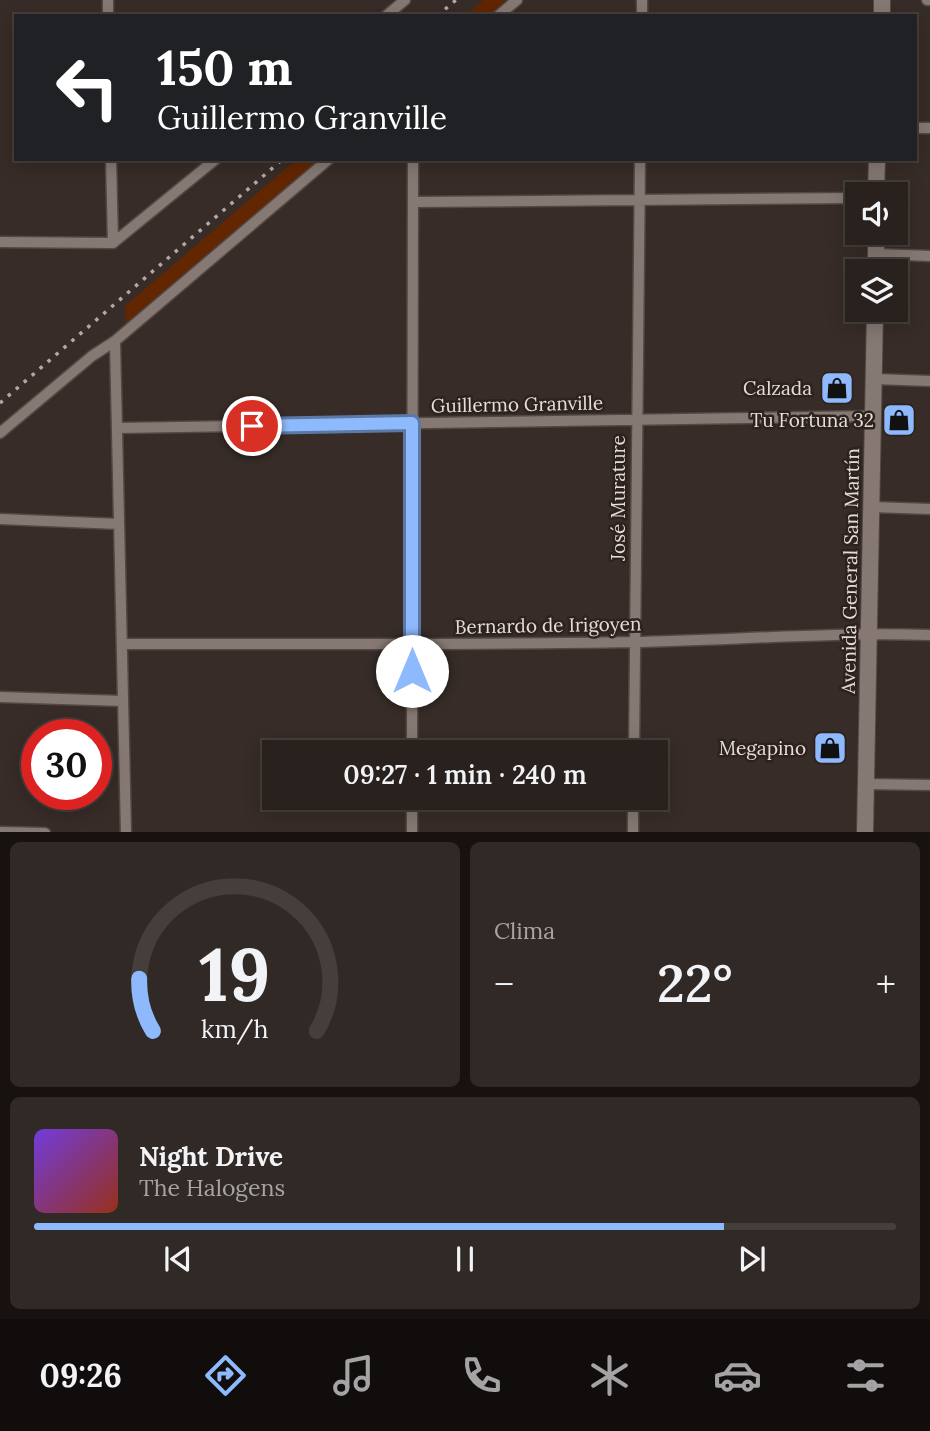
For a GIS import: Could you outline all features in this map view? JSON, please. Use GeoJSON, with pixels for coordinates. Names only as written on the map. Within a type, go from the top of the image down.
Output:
{"type":"FeatureCollection","features":[{"type":"Feature","properties":{"kind":"main road"},"geometry":{"type":"LineString","coordinates":[[876,182],[877,161]]}},
{"type":"Feature","properties":{"kind":"main road"},"geometry":{"type":"LineString","coordinates":[[876,245],[876,259]]}},
{"type":"Feature","properties":{"kind":"main road","name":"Avenida General San Martín"},"geometry":{"type":"LineString","coordinates":[[865,832],[875,322]]}},
{"type":"Feature","properties":{"kind":"street"},"geometry":{"type":"LineString","coordinates":[[388,14],[405,0]]}},
{"type":"Feature","properties":{"kind":"street"},"geometry":{"type":"LineString","coordinates":[[501,14],[517,0]]}},
{"type":"Feature","properties":{"kind":"street"},"geometry":{"type":"LineString","coordinates":[[111,161],[113,243]]}},
{"type":"Feature","properties":{"kind":"street"},"geometry":{"type":"LineString","coordinates":[[0,242],[113,243],[214,161]]}},
{"type":"Feature","properties":{"kind":"street"},"geometry":{"type":"LineString","coordinates":[[0,433],[92,356],[115,341],[327,161]]}},
{"type":"Feature","properties":{"kind":"street"},"geometry":{"type":"LineString","coordinates":[[412,740],[414,161]]}},
{"type":"Feature","properties":{"kind":"street","name":"José Murature"},"geometry":{"type":"LineString","coordinates":[[634,740],[640,161]]}},
{"type":"Feature","properties":{"kind":"street"},"geometry":{"type":"LineString","coordinates":[[414,202],[845,198]]}},
{"type":"Feature","properties":{"kind":"street"},"geometry":{"type":"LineString","coordinates":[[876,254],[930,256]]}},
{"type":"Feature","properties":{"kind":"street"},"geometry":{"type":"LineString","coordinates":[[115,341],[124,644],[126,832]]}},
{"type":"Feature","properties":{"kind":"street"},"geometry":{"type":"LineString","coordinates":[[875,379],[930,381]]}},
{"type":"Feature","properties":{"kind":"street","name":"Guillermo Granville"},"geometry":{"type":"LineString","coordinates":[[118,428],[874,416]]}},
{"type":"Feature","properties":{"kind":"street"},"geometry":{"type":"LineString","coordinates":[[872,507],[930,509]]}},
{"type":"Feature","properties":{"kind":"street"},"geometry":{"type":"LineString","coordinates":[[0,519],[119,524]]}},
{"type":"Feature","properties":{"kind":"street","name":"Bernardo de Irigoyen"},"geometry":{"type":"LineString","coordinates":[[124,644],[635,642],[869,633],[930,635]]}},
{"type":"Feature","properties":{"kind":"street"},"geometry":{"type":"LineString","coordinates":[[0,697],[123,701]]}},
{"type":"Feature","properties":{"kind":"street"},"geometry":{"type":"LineString","coordinates":[[866,784],[930,785]]}},
{"type":"Feature","properties":{"kind":"street"},"geometry":{"type":"LineString","coordinates":[[412,810],[412,832]]}},
{"type":"Feature","properties":{"kind":"street"},"geometry":{"type":"LineString","coordinates":[[633,810],[633,832]]}},
{"type":"Feature","properties":{"kind":"street"},"geometry":{"type":"LineString","coordinates":[[0,832],[45,832]]}},
{"type":"Feature","properties":{"kind":"shaded area"},"geometry":{"type":"Polygon","coordinates":[[[484,0],[506,0],[490,14],[467,14],[484,0]]]}},
{"type":"Feature","properties":{"kind":"shaded area"},"geometry":{"type":"Polygon","coordinates":[[[295,161],[317,161],[126,323],[125,306],[295,161]]]}},
{"type":"Feature","properties":{"kind":"railway"},"geometry":{"type":"LineString","coordinates":[[439,14],[456,0]]}},
{"type":"Feature","properties":{"kind":"railway"},"geometry":{"type":"LineString","coordinates":[[0,403],[281,161]]}},
{"type":"Feature","properties":{"kind":"place","name":"Calzada"},"geometry":{"type":"Point","coordinates":[837,388]}},
{"type":"Feature","properties":{"kind":"place","name":"Tu Fortuna 32"},"geometry":{"type":"Point","coordinates":[899,420]}},
{"type":"Feature","properties":{"kind":"place","name":"Megapino"},"geometry":{"type":"Point","coordinates":[830,748]}},
{"type":"Feature","properties":{"kind":"route"},"geometry":{"type":"LineString","coordinates":[[252,426],[412,423],[412,671]]}}]}
